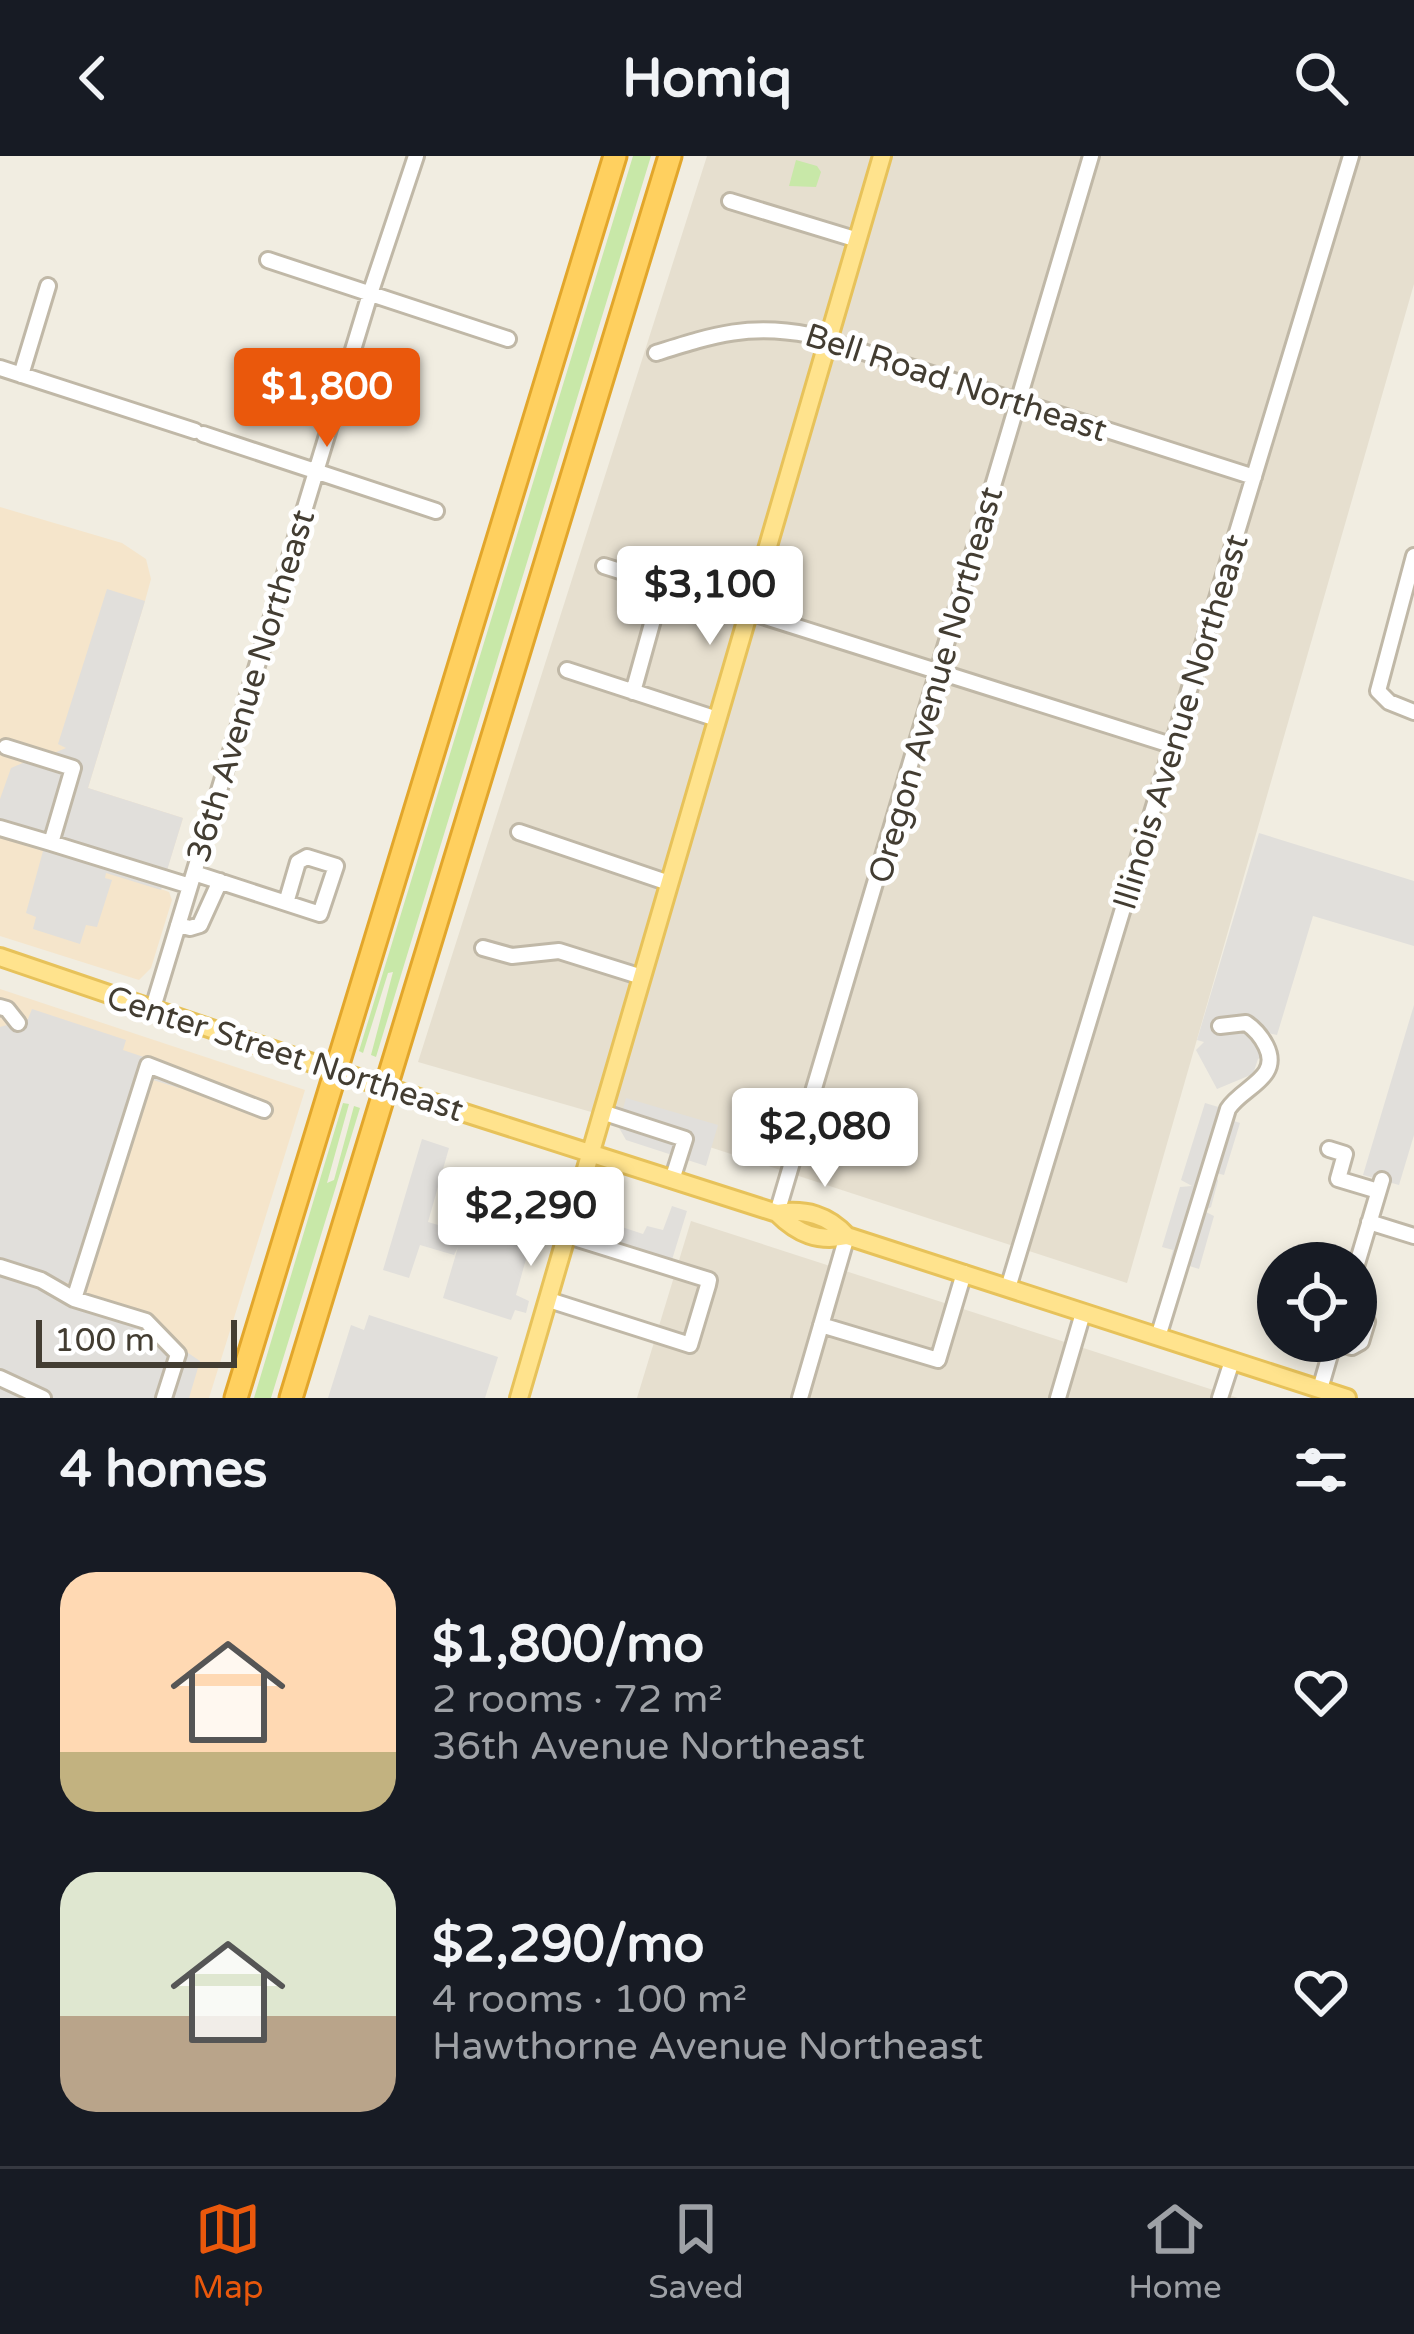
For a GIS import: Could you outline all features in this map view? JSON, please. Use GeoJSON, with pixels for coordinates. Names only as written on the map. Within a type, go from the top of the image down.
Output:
{"type":"FeatureCollection","features":[{"type":"Feature","properties":{"kind":"highway"},"geometry":{"type":"LineString","coordinates":[[236,1398],[615,156]]}},
{"type":"Feature","properties":{"kind":"highway"},"geometry":{"type":"LineString","coordinates":[[291,1398],[670,156]]}},
{"type":"Feature","properties":{"kind":"main road"},"geometry":{"type":"LineString","coordinates":[[519,1398],[882,156]]}},
{"type":"Feature","properties":{"kind":"main road","name":"Center Street Northeast"},"geometry":{"type":"LineString","coordinates":[[0,957],[672,1180],[777,1213],[799,1209],[834,1221],[847,1236],[1232,1361],[1294,1390],[1320,1389],[1347,1398]]}},
{"type":"Feature","properties":{"kind":"street","name":"36th Avenue Northeast"},"geometry":{"type":"LineString","coordinates":[[152,1011],[416,156]]}},
{"type":"Feature","properties":{"kind":"street","name":"Oregon Avenue Northeast"},"geometry":{"type":"LineString","coordinates":[[777,1213],[1091,156]]}},
{"type":"Feature","properties":{"kind":"street","name":"Illinois Avenue Northeast"},"geometry":{"type":"LineString","coordinates":[[1008,1288],[1351,156]]}},
{"type":"Feature","properties":{"kind":"street"},"geometry":{"type":"LineString","coordinates":[[730,201],[858,240]]}},
{"type":"Feature","properties":{"kind":"street"},"geometry":{"type":"LineString","coordinates":[[268,260],[508,339]]}},
{"type":"Feature","properties":{"kind":"street"},"geometry":{"type":"LineString","coordinates":[[21,375],[48,286]]}},
{"type":"Feature","properties":{"kind":"street","name":"Bell Road Northeast"},"geometry":{"type":"LineString","coordinates":[[656,353],[718,333],[777,328],[829,340],[1018,405],[1254,477]]}},
{"type":"Feature","properties":{"kind":"street"},"geometry":{"type":"LineString","coordinates":[[0,368],[436,511]]}},
{"type":"Feature","properties":{"kind":"street"},"geometry":{"type":"LineString","coordinates":[[1414,556],[1378,691],[1388,702],[1414,712]]}},
{"type":"Feature","properties":{"kind":"street"},"geometry":{"type":"LineString","coordinates":[[604,566],[1174,746]]}},
{"type":"Feature","properties":{"kind":"street"},"geometry":{"type":"LineString","coordinates":[[633,692],[663,584]]}},
{"type":"Feature","properties":{"kind":"street"},"geometry":{"type":"LineString","coordinates":[[567,670],[717,719]]}},
{"type":"Feature","properties":{"kind":"street"},"geometry":{"type":"LineString","coordinates":[[0,764],[3,747],[73,768],[50,844]]}},
{"type":"Feature","properties":{"kind":"street"},"geometry":{"type":"LineString","coordinates":[[0,828],[192,880],[220,881],[286,903],[320,914],[336,866],[308,857],[298,862],[286,903]]}},
{"type":"Feature","properties":{"kind":"street"},"geometry":{"type":"LineString","coordinates":[[519,832],[669,883]]}},
{"type":"Feature","properties":{"kind":"street"},"geometry":{"type":"LineString","coordinates":[[178,925],[200,925],[220,881]]}},
{"type":"Feature","properties":{"kind":"street"},"geometry":{"type":"LineString","coordinates":[[484,948],[512,956],[569,952],[642,976]]}},
{"type":"Feature","properties":{"kind":"street"},"geometry":{"type":"LineString","coordinates":[[0,1014],[18,1023]]}},
{"type":"Feature","properties":{"kind":"street"},"geometry":{"type":"LineString","coordinates":[[1157,1337],[1228,1109],[1270,1066],[1270,1055],[1256,1030],[1246,1023],[1220,1026]]}},
{"type":"Feature","properties":{"kind":"street"},"geometry":{"type":"LineString","coordinates":[[74,1299],[148,1065],[264,1110]]}},
{"type":"Feature","properties":{"kind":"street"},"geometry":{"type":"LineString","coordinates":[[602,1112],[685,1139],[672,1180]]}},
{"type":"Feature","properties":{"kind":"street"},"geometry":{"type":"LineString","coordinates":[[1329,1149],[1346,1154],[1338,1179],[1380,1185],[1363,1242]]}},
{"type":"Feature","properties":{"kind":"street"},"geometry":{"type":"LineString","coordinates":[[1369,1222],[1414,1236]]}},
{"type":"Feature","properties":{"kind":"street"},"geometry":{"type":"LineString","coordinates":[[549,1300],[690,1345],[710,1280],[568,1236]]}},
{"type":"Feature","properties":{"kind":"street"},"geometry":{"type":"LineString","coordinates":[[800,1398],[847,1236]]}},
{"type":"Feature","properties":{"kind":"street"},"geometry":{"type":"LineString","coordinates":[[0,1267],[41,1280],[74,1299],[146,1322],[178,1354],[164,1398]]}},
{"type":"Feature","properties":{"kind":"street"},"geometry":{"type":"LineString","coordinates":[[821,1324],[938,1360],[964,1273]]}},
{"type":"Feature","properties":{"kind":"street"},"geometry":{"type":"LineString","coordinates":[[1058,1398],[1083,1312]]}},
{"type":"Feature","properties":{"kind":"street"},"geometry":{"type":"LineString","coordinates":[[1220,1398],[1232,1361]]}},
{"type":"Feature","properties":{"kind":"street"},"geometry":{"type":"LineString","coordinates":[[1320,1389],[1328,1362]]}},
{"type":"Feature","properties":{"kind":"street"},"geometry":{"type":"LineString","coordinates":[[0,1378],[43,1398]]}},
{"type":"Feature","properties":{"kind":"shaded area"},"geometry":{"type":"Polygon","coordinates":[[[707,156],[1414,156],[1414,284],[1127,1283],[685,1139],[418,1062],[707,156]]]}},
{"type":"Feature","properties":{"kind":"shaded area"},"geometry":{"type":"Polygon","coordinates":[[[0,507],[122,543],[146,559],[151,579],[88,788],[183,818],[161,889],[172,900],[151,968],[139,980],[0,936],[0,507]]]}},
{"type":"Feature","properties":{"kind":"shaded area"},"geometry":{"type":"Polygon","coordinates":[[[107,589],[145,601],[88,788],[183,818],[161,890],[106,873],[105,878],[112,880],[97,927],[86,925],[80,944],[33,929],[36,917],[26,913],[43,851],[0,837],[0,799],[11,768],[25,762],[49,770],[54,753],[66,748],[58,744],[107,589]]]}},
{"type":"Feature","properties":{"kind":"shaded area"},"geometry":{"type":"Polygon","coordinates":[[[1259,833],[1414,881],[1414,946],[1313,916],[1277,1035],[1268,1033],[1276,1049],[1258,1059],[1253,1074],[1217,1089],[1196,1050],[1204,1042],[1197,1040],[1259,833]]]}},
{"type":"Feature","properties":{"kind":"shaded area"},"geometry":{"type":"Polygon","coordinates":[[[0,989],[305,1090],[209,1398],[0,1398],[0,989]]]}},
{"type":"Feature","properties":{"kind":"shaded area"},"geometry":{"type":"Polygon","coordinates":[[[1414,1005],[1414,1135],[1399,1185],[1363,1175],[1414,1005]]]}},
{"type":"Feature","properties":{"kind":"shaded area"},"geometry":{"type":"Polygon","coordinates":[[[32,1009],[126,1040],[123,1050],[185,1071],[179,1088],[137,1075],[71,1284],[0,1261],[0,1027],[28,1019],[32,1009]]]}},
{"type":"Feature","properties":{"kind":"shaded area"},"geometry":{"type":"Polygon","coordinates":[[[626,1098],[718,1125],[706,1166],[626,1140],[618,1126],[626,1098]]]}},
{"type":"Feature","properties":{"kind":"shaded area"},"geometry":{"type":"Polygon","coordinates":[[[1205,1103],[1235,1112],[1234,1121],[1240,1123],[1224,1175],[1216,1173],[1211,1207],[1204,1211],[1214,1216],[1199,1269],[1170,1260],[1173,1250],[1162,1247],[1180,1187],[1192,1186],[1181,1180],[1205,1103]]]}},
{"type":"Feature","properties":{"kind":"shaded area"},"geometry":{"type":"Polygon","coordinates":[[[422,1139],[449,1148],[428,1222],[462,1232],[476,1192],[542,1213],[540,1223],[552,1224],[548,1240],[533,1234],[516,1295],[529,1301],[526,1313],[515,1310],[511,1320],[443,1298],[458,1247],[454,1255],[420,1245],[409,1278],[383,1270],[422,1139]]]}},
{"type":"Feature","properties":{"kind":"shaded area"},"geometry":{"type":"Polygon","coordinates":[[[672,1206],[687,1211],[671,1263],[587,1236],[595,1209],[621,1217],[619,1226],[643,1234],[647,1226],[663,1230],[672,1206]]]}},
{"type":"Feature","properties":{"kind":"shaded area"},"geometry":{"type":"Polygon","coordinates":[[[691,1221],[1238,1398],[637,1398],[691,1221]]]}},
{"type":"Feature","properties":{"kind":"shaded area"},"geometry":{"type":"Polygon","coordinates":[[[0,1267],[62,1287],[79,1309],[166,1338],[200,1361],[189,1398],[0,1398],[0,1267]]]}},
{"type":"Feature","properties":{"kind":"shaded area"},"geometry":{"type":"Polygon","coordinates":[[[369,1315],[498,1357],[485,1398],[328,1398],[351,1325],[364,1330],[369,1315]]]}},
{"type":"Feature","properties":{"kind":"green space"},"geometry":{"type":"Polygon","coordinates":[[[633,156],[651,156],[376,1057],[371,1055],[393,972],[388,973],[363,1053],[359,1051],[633,156]]]}},
{"type":"Feature","properties":{"kind":"green space"},"geometry":{"type":"Polygon","coordinates":[[[796,160],[817,166],[821,172],[816,187],[789,186],[796,160]]]}},
{"type":"Feature","properties":{"kind":"green space"},"geometry":{"type":"Polygon","coordinates":[[[343,1103],[349,1104],[327,1183],[334,1180],[354,1106],[360,1108],[271,1398],[254,1398],[343,1103]]]}}]}
